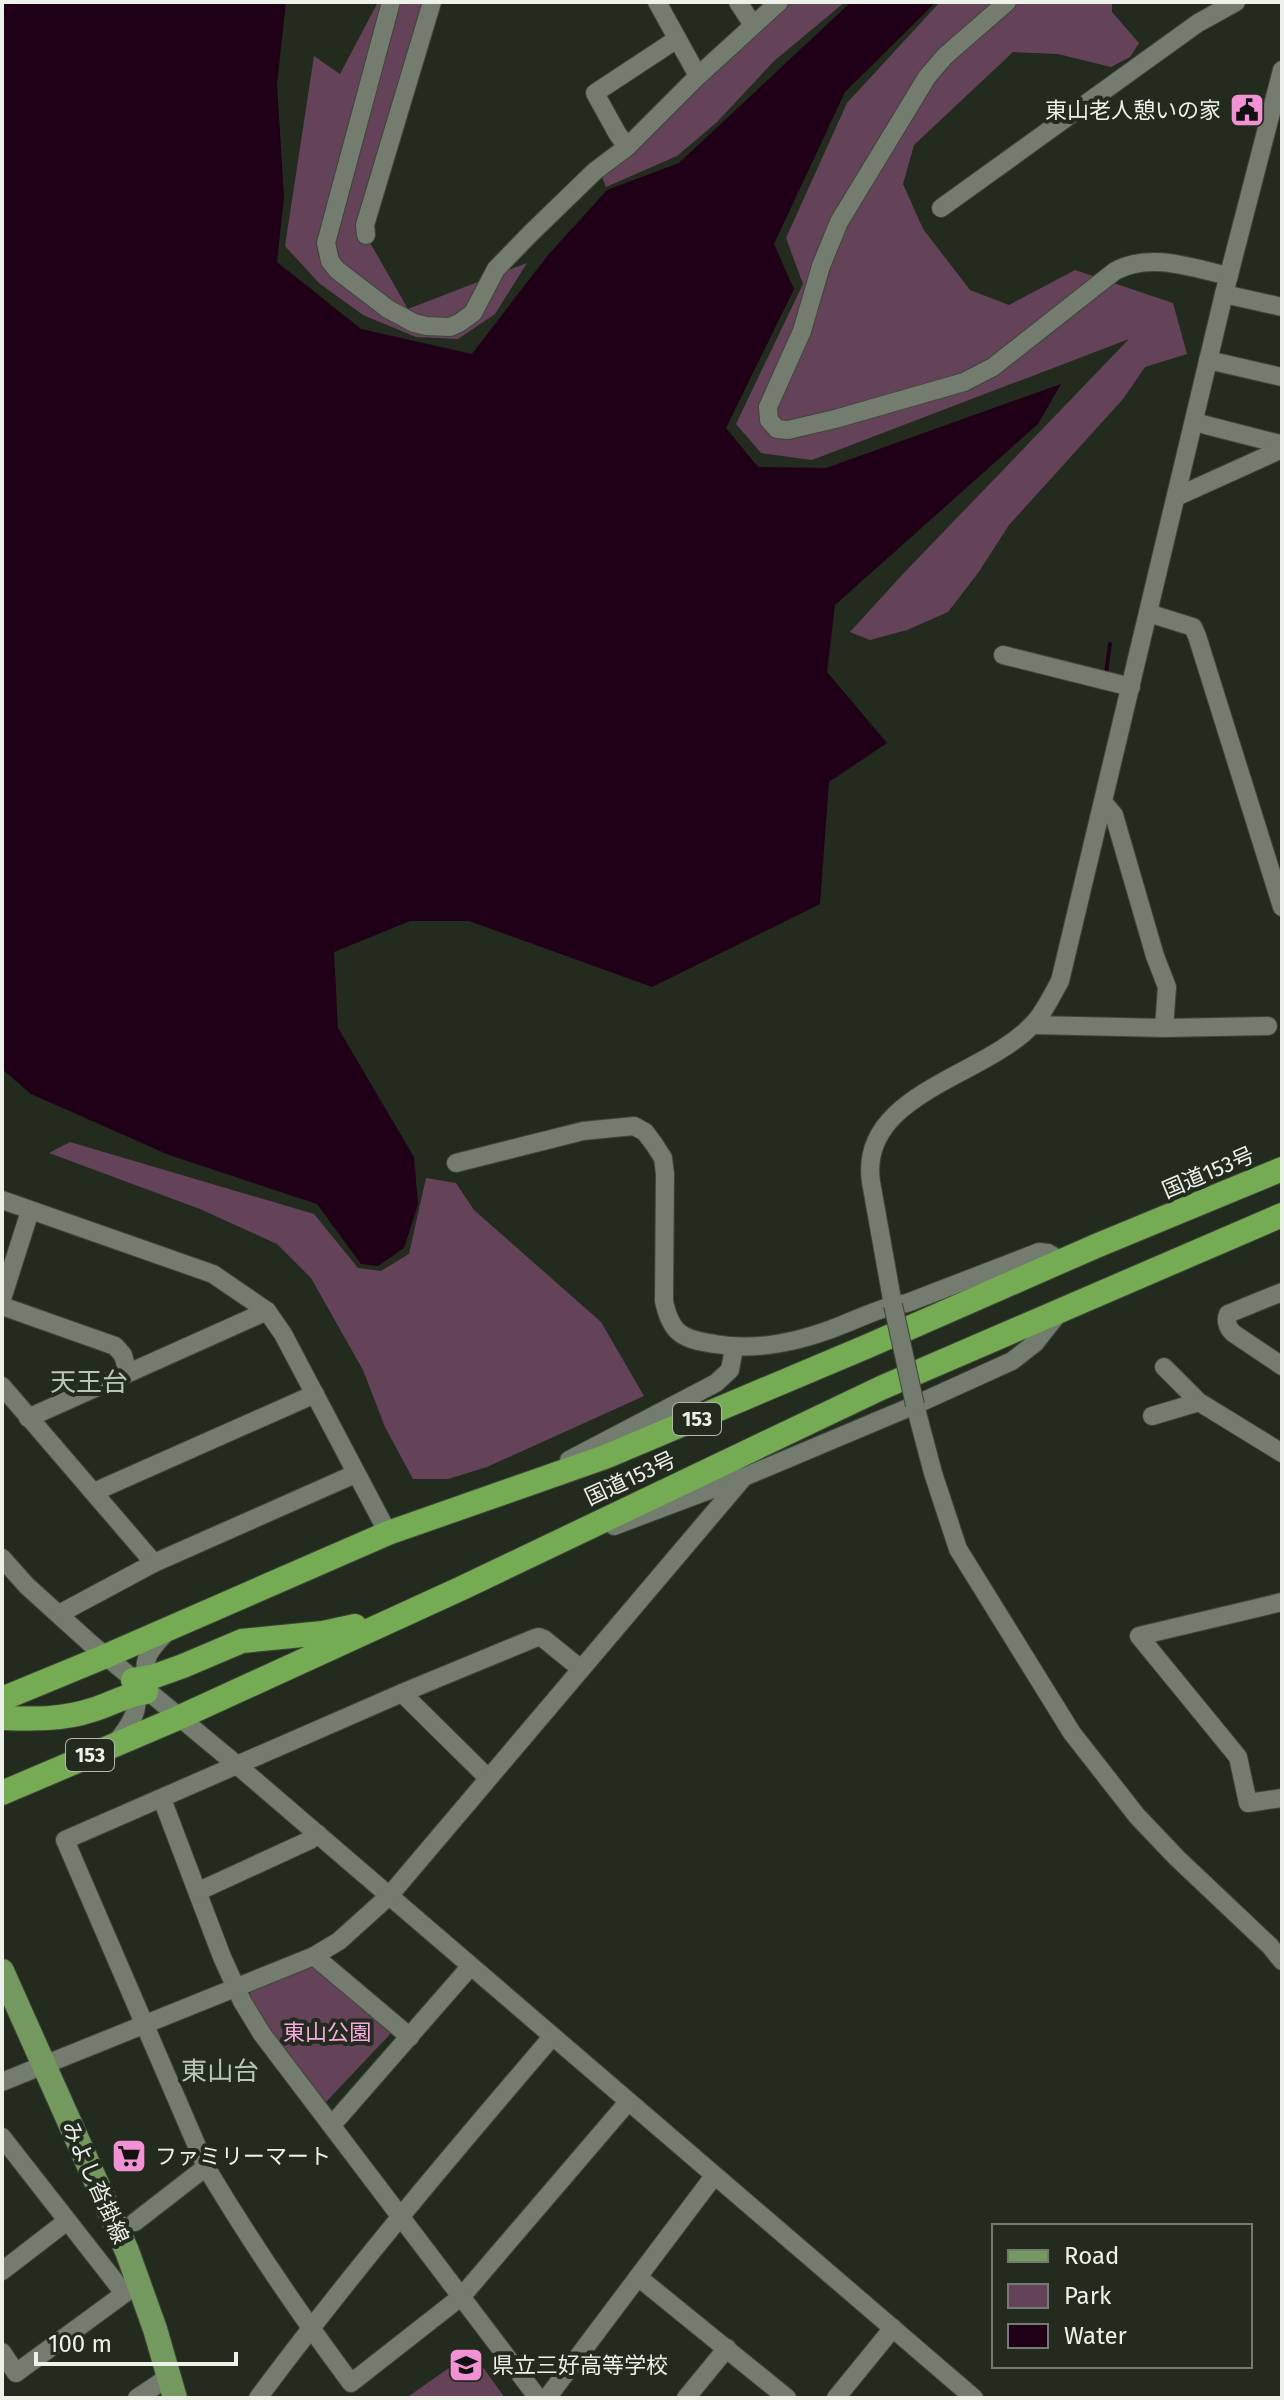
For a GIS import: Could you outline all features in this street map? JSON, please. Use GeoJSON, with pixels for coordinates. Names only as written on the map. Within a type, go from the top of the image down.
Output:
{"type":"FeatureCollection","features":[{"type":"Feature","properties":{"kind":"highway","name":"国道153号"},"geometry":{"type":"LineString","coordinates":[[2,1699],[388,1533],[605,1457],[1282,1169]]}},
{"type":"Feature","properties":{"kind":"highway","name":"国道153号"},"geometry":{"type":"LineString","coordinates":[[2,1793],[178,1718],[462,1588],[881,1388],[1282,1215]]}},
{"type":"Feature","properties":{"kind":"highway","name":"153"},"geometry":{"type":"LineString","coordinates":[[2,1718],[46,1719],[91,1711],[242,1641],[323,1633],[360,1625],[462,1588]]}},
{"type":"Feature","properties":{"kind":"main road","name":"みよし沓掛線"},"geometry":{"type":"LineString","coordinates":[[2,1971],[45,2065],[173,2387]]}},
{"type":"Feature","properties":{"kind":"street"},"geometry":{"type":"LineString","coordinates":[[391,2],[326,243],[330,261],[337,270],[388,309],[414,323],[450,327],[473,313],[496,269],[595,171],[627,147],[779,2]]}},
{"type":"Feature","properties":{"kind":"street"},"geometry":{"type":"LineString","coordinates":[[366,235],[365,225],[432,2]]}},
{"type":"Feature","properties":{"kind":"street"},"geometry":{"type":"LineString","coordinates":[[657,2],[698,76]]}},
{"type":"Feature","properties":{"kind":"street"},"geometry":{"type":"LineString","coordinates":[[738,2],[753,25]]}},
{"type":"Feature","properties":{"kind":"street"},"geometry":{"type":"LineString","coordinates":[[1007,2],[945,56],[927,77],[839,222],[821,266],[802,331],[768,407],[769,420],[777,429],[788,430],[849,415],[964,382],[993,367],[1126,265],[1151,261],[1282,307]]}},
{"type":"Feature","properties":{"kind":"street"},"geometry":{"type":"LineString","coordinates":[[941,208],[1198,23],[1236,2]]}},
{"type":"Feature","properties":{"kind":"street"},"geometry":{"type":"LineString","coordinates":[[627,147],[595,93],[677,39]]}},
{"type":"Feature","properties":{"kind":"street"},"geometry":{"type":"LineString","coordinates":[[1282,70],[1278,99],[1226,285],[1060,981],[1033,1025],[1010,1044],[899,1110],[885,1124],[871,1151],[869,1167],[893,1305],[915,1405],[958,1549],[1072,1733],[1137,1816],[1282,1961]]}},
{"type":"Feature","properties":{"kind":"street"},"geometry":{"type":"LineString","coordinates":[[1208,360],[1282,377]]}},
{"type":"Feature","properties":{"kind":"street"},"geometry":{"type":"LineString","coordinates":[[1194,422],[1281,444]]}},
{"type":"Feature","properties":{"kind":"street"},"geometry":{"type":"LineString","coordinates":[[1176,497],[1281,444]]}},
{"type":"Feature","properties":{"kind":"street"},"geometry":{"type":"LineString","coordinates":[[1148,613],[1193,627],[1282,907]]}},
{"type":"Feature","properties":{"kind":"street"},"geometry":{"type":"LineString","coordinates":[[1003,655],[1131,687]]}},
{"type":"Feature","properties":{"kind":"street"},"geometry":{"type":"LineString","coordinates":[[1103,802],[1114,815],[1155,956],[1166,979],[1164,1028]]}},
{"type":"Feature","properties":{"kind":"street"},"geometry":{"type":"LineString","coordinates":[[1033,1025],[1164,1028],[1268,1026]]}},
{"type":"Feature","properties":{"kind":"street"},"geometry":{"type":"LineString","coordinates":[[456,1163],[583,1131],[634,1126],[645,1132],[663,1158],[665,1174],[664,1301],[668,1321],[676,1332],[697,1342],[734,1348],[777,1344],[815,1335],[893,1305],[907,1303],[1039,1252],[1048,1253],[1064,1262]]}},
{"type":"Feature","properties":{"kind":"street"},"geometry":{"type":"LineString","coordinates":[[2,1200],[213,1274],[267,1311],[283,1334],[388,1533]]}},
{"type":"Feature","properties":{"kind":"street"},"geometry":{"type":"LineString","coordinates":[[2,1299],[30,1211]]}},
{"type":"Feature","properties":{"kind":"street"},"geometry":{"type":"LineString","coordinates":[[1282,1292],[1227,1317],[1233,1333],[1282,1366]]}},
{"type":"Feature","properties":{"kind":"street"},"geometry":{"type":"LineString","coordinates":[[2,1306],[115,1346],[123,1355],[128,1373]]}},
{"type":"Feature","properties":{"kind":"street"},"geometry":{"type":"LineString","coordinates":[[28,1418],[267,1311]]}},
{"type":"Feature","properties":{"kind":"street"},"geometry":{"type":"LineString","coordinates":[[583,1529],[617,1525],[744,1477],[915,1405],[1012,1361],[1035,1343],[1058,1314]]}},
{"type":"Feature","properties":{"kind":"street"},"geometry":{"type":"LineString","coordinates":[[513,1490],[716,1383],[730,1370],[734,1348]]}},
{"type":"Feature","properties":{"kind":"street"},"geometry":{"type":"LineString","coordinates":[[1164,1367],[1199,1402],[1282,1453]]}},
{"type":"Feature","properties":{"kind":"street"},"geometry":{"type":"LineString","coordinates":[[2,1386],[154,1563]]}},
{"type":"Feature","properties":{"kind":"street"},"geometry":{"type":"LineString","coordinates":[[94,1492],[315,1394]]}},
{"type":"Feature","properties":{"kind":"street"},"geometry":{"type":"LineString","coordinates":[[1152,1416],[1199,1402]]}},
{"type":"Feature","properties":{"kind":"street"},"geometry":{"type":"LineString","coordinates":[[59,1614],[154,1563],[355,1474]]}},
{"type":"Feature","properties":{"kind":"street"},"geometry":{"type":"LineString","coordinates":[[2,2082],[314,1956],[339,1941],[389,1896],[744,1477]]}},
{"type":"Feature","properties":{"kind":"street"},"geometry":{"type":"LineString","coordinates":[[2,1558],[27,1586],[140,1686],[318,1834],[972,2398]]}},
{"type":"Feature","properties":{"kind":"street"},"geometry":{"type":"LineString","coordinates":[[1282,1602],[1139,1636],[1238,1757],[1248,1803],[1282,1798]]}},
{"type":"Feature","properties":{"kind":"street"},"geometry":{"type":"LineString","coordinates":[[113,1746],[134,1720],[146,1657],[170,1628]]}},
{"type":"Feature","properties":{"kind":"street"},"geometry":{"type":"LineString","coordinates":[[581,1669],[539,1637],[402,1693],[65,1840],[206,2167],[310,2328],[356,2390],[462,2296],[628,2102]]}},
{"type":"Feature","properties":{"kind":"street"},"geometry":{"type":"LineString","coordinates":[[402,1693],[488,1778]]}},
{"type":"Feature","properties":{"kind":"street"},"geometry":{"type":"LineString","coordinates":[[162,1799],[236,1987],[262,2034],[538,2398]]}},
{"type":"Feature","properties":{"kind":"street"},"geometry":{"type":"LineString","coordinates":[[199,1891],[318,1834]]}},
{"type":"Feature","properties":{"kind":"street"},"geometry":{"type":"LineString","coordinates":[[314,1956],[410,2037]]}},
{"type":"Feature","properties":{"kind":"street"},"geometry":{"type":"LineString","coordinates":[[332,2125],[470,1967]]}},
{"type":"Feature","properties":{"kind":"street"},"geometry":{"type":"LineString","coordinates":[[258,2398],[401,2215],[552,2037]]}},
{"type":"Feature","properties":{"kind":"street"},"geometry":{"type":"LineString","coordinates":[[2,2137],[67,2221],[132,2289],[16,2373],[2,2352]]}},
{"type":"Feature","properties":{"kind":"street"},"geometry":{"type":"LineString","coordinates":[[135,2222],[206,2167]]}},
{"type":"Feature","properties":{"kind":"street"},"geometry":{"type":"LineString","coordinates":[[547,2398],[714,2176]]}},
{"type":"Feature","properties":{"kind":"street"},"geometry":{"type":"LineString","coordinates":[[2,2271],[67,2221]]}},
{"type":"Feature","properties":{"kind":"street"},"geometry":{"type":"LineString","coordinates":[[638,2277],[787,2398]]}},
{"type":"Feature","properties":{"kind":"street"},"geometry":{"type":"LineString","coordinates":[[836,2398],[893,2328]]}},
{"type":"Feature","properties":{"kind":"street"},"geometry":{"type":"LineString","coordinates":[[686,2398],[727,2348]]}},
{"type":"Feature","properties":{"kind":"street"},"geometry":{"type":"LineString","coordinates":[[137,2398],[163,2379],[173,2387]]}},
{"type":"Feature","properties":{"kind":"green space"},"geometry":{"type":"Polygon","coordinates":[[[378,2],[429,2],[357,220],[408,309],[527,263],[495,314],[458,339],[416,337],[363,315],[319,283],[285,246],[314,56],[340,74],[378,2]]]}},
{"type":"Feature","properties":{"kind":"green space"},"geometry":{"type":"Polygon","coordinates":[[[845,2],[774,61],[717,122],[677,156],[606,187],[602,177],[785,4],[845,2]]]}},
{"type":"Feature","properties":{"kind":"green space"},"geometry":{"type":"Polygon","coordinates":[[[940,2],[1112,2],[1112,12],[1139,43],[1130,57],[1111,67],[1058,54],[1013,52],[914,145],[903,184],[923,229],[970,290],[1009,305],[1075,270],[1173,303],[1187,354],[1145,367],[1123,399],[1009,525],[948,612],[907,630],[870,640],[850,632],[1129,339],[812,460],[761,453],[736,424],[803,284],[786,238],[847,103],[940,2]]]}},
{"type":"Feature","properties":{"kind":"green space"},"geometry":{"type":"Polygon","coordinates":[[[70,1142],[314,1214],[358,1268],[381,1271],[409,1254],[426,1178],[456,1183],[474,1210],[601,1322],[644,1396],[487,1467],[448,1479],[413,1479],[385,1427],[363,1370],[311,1278],[277,1244],[200,1209],[49,1153],[70,1142]]]}},
{"type":"Feature","properties":{"kind":"green space","name":"東山公園"},"geometry":{"type":"Polygon","coordinates":[[[311,1963],[394,2030],[324,2104],[248,1999],[253,1986],[311,1963]]]}},
{"type":"Feature","properties":{"kind":"green space"},"geometry":{"type":"Polygon","coordinates":[[[472,2352],[505,2398],[406,2398],[472,2352]]]}},
{"type":"Feature","properties":{"kind":"water"},"geometry":{"type":"Polygon","coordinates":[[[2,2],[286,2],[277,84],[284,197],[277,262],[361,329],[472,354],[548,255],[607,190],[679,163],[851,2],[936,2],[845,92],[774,244],[794,289],[726,428],[758,467],[826,468],[1061,384],[1038,424],[835,605],[827,672],[887,743],[829,782],[820,904],[652,987],[469,921],[410,921],[334,952],[338,1028],[414,1157],[418,1204],[404,1248],[378,1266],[361,1264],[317,1204],[169,1155],[31,1094],[2,1069],[2,2]]]}},
{"type":"Feature","properties":{"kind":"waterway"},"geometry":{"type":"LineString","coordinates":[[1106,673],[1110,644]]}},
{"type":"Feature","properties":{"kind":"place","name":"東山老人憩いの家"},"geometry":{"type":"Point","coordinates":[1247,110]}},
{"type":"Feature","properties":{"kind":"place","name":"ファミリーマート"},"geometry":{"type":"Point","coordinates":[129,2156]}},
{"type":"Feature","properties":{"kind":"place","name":"県立三好高等学校"},"geometry":{"type":"Point","coordinates":[466,2365]}},
{"type":"Feature","properties":{"kind":"district","name":"天王台"},"geometry":{"type":"Point","coordinates":[89,1382]}},
{"type":"Feature","properties":{"kind":"district","name":"東山台"},"geometry":{"type":"Point","coordinates":[220,2071]}}]}
